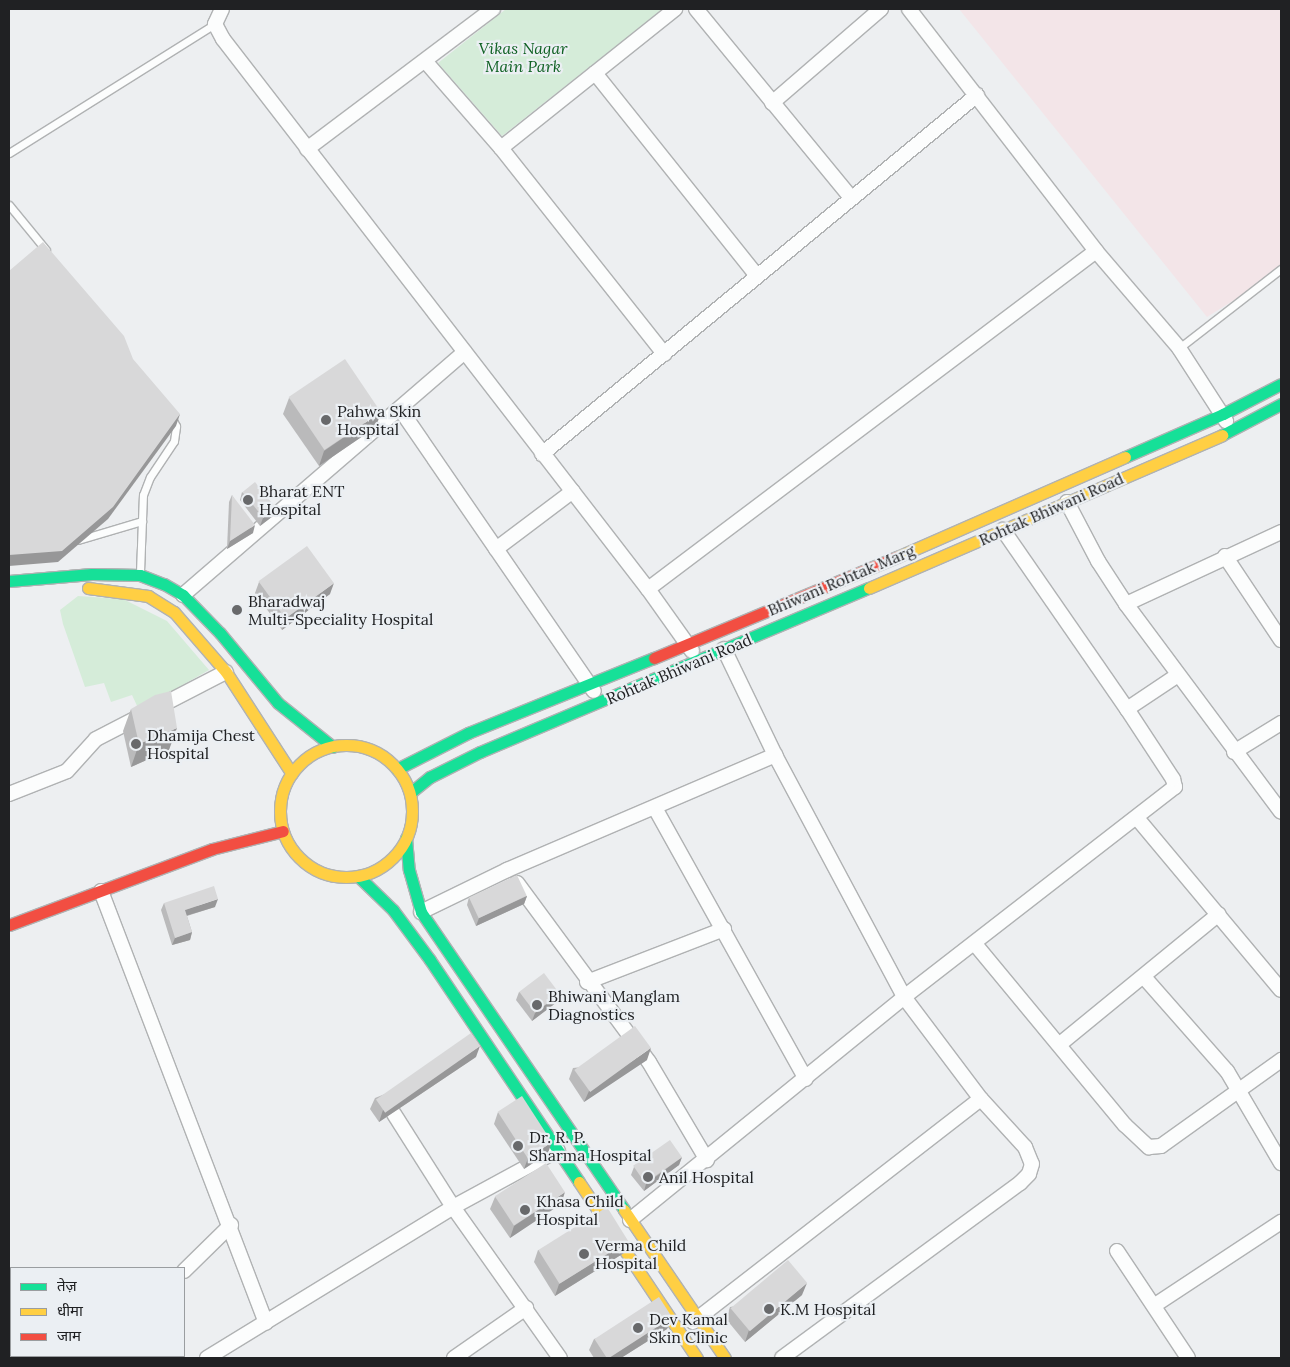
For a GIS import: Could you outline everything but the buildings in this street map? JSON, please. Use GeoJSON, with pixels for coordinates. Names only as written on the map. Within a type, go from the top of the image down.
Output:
{"type":"FeatureCollection","features":[{"type":"Feature","properties":{"kind":"main road","name":"Bhiwani Rohtak Marg"},"geometry":{"type":"LineString","coordinates":[[397,769],[468,733],[852,577],[1223,414],[1281,384]]}},
{"type":"Feature","properties":{"kind":"main road","name":"Rohtak Bhiwani Road"},"geometry":{"type":"LineString","coordinates":[[410,793],[449,766],[1003,530],[1230,431],[1281,404]]}},
{"type":"Feature","properties":{"kind":"main road"},"geometry":{"type":"LineString","coordinates":[[9,581],[92,574],[140,575],[183,595],[220,633],[278,703],[333,747]]}},
{"type":"Feature","properties":{"kind":"main road"},"geometry":{"type":"LineString","coordinates":[[77,589],[113,589],[148,596],[174,612],[226,672],[292,774]]}},
{"type":"Feature","properties":{"kind":"main road"},"geometry":{"type":"LineString","coordinates":[[350,745],[368,749],[397,769],[410,793],[412,821],[406,838],[395,856],[384,865],[358,876],[339,877],[312,867],[291,848],[283,831],[280,812],[283,792],[292,774],[317,752],[333,747],[350,745]]}},
{"type":"Feature","properties":{"kind":"main road"},"geometry":{"type":"LineString","coordinates":[[9,925],[212,849],[283,831]]}},
{"type":"Feature","properties":{"kind":"main road"},"geometry":{"type":"LineString","coordinates":[[406,838],[408,870],[421,912],[725,1358]]}},
{"type":"Feature","properties":{"kind":"main road"},"geometry":{"type":"LineString","coordinates":[[358,876],[393,910],[419,946],[697,1358]]}},
{"type":"Feature","properties":{"kind":"street"},"geometry":{"type":"LineString","coordinates":[[222,9],[215,24],[223,39],[648,589],[698,660]]}},
{"type":"Feature","properties":{"kind":"street"},"geometry":{"type":"LineString","coordinates":[[307,149],[426,62],[493,9]]}},
{"type":"Feature","properties":{"kind":"street"},"geometry":{"type":"LineString","coordinates":[[501,148],[675,9]]}},
{"type":"Feature","properties":{"kind":"street"},"geometry":{"type":"LineString","coordinates":[[696,9],[851,198]]}},
{"type":"Feature","properties":{"kind":"street"},"geometry":{"type":"LineString","coordinates":[[772,104],[880,9]]}},
{"type":"Feature","properties":{"kind":"street"},"geometry":{"type":"LineString","coordinates":[[910,9],[1096,251],[1179,348],[1223,414],[1230,431]]}},
{"type":"Feature","properties":{"kind":"street"},"geometry":{"type":"LineString","coordinates":[[426,62],[501,148],[664,354]]}},
{"type":"Feature","properties":{"kind":"street"},"geometry":{"type":"LineString","coordinates":[[595,73],[757,276]]}},
{"type":"Feature","properties":{"kind":"street"},"geometry":{"type":"LineString","coordinates":[[542,454],[977,95]]}},
{"type":"Feature","properties":{"kind":"street"},"geometry":{"type":"LineString","coordinates":[[648,589],[1096,251]]}},
{"type":"Feature","properties":{"kind":"street"},"geometry":{"type":"LineString","coordinates":[[183,595],[465,352]]}},
{"type":"Feature","properties":{"kind":"street"},"geometry":{"type":"LineString","coordinates":[[400,409],[601,702]]}},
{"type":"Feature","properties":{"kind":"street"},"geometry":{"type":"LineString","coordinates":[[496,549],[573,491]]}},
{"type":"Feature","properties":{"kind":"street"},"geometry":{"type":"LineString","coordinates":[[1067,502],[1098,561],[1126,604],[1234,752],[1281,812]]}},
{"type":"Feature","properties":{"kind":"street"},"geometry":{"type":"LineString","coordinates":[[630,1220],[707,1160],[904,997],[1170,794],[1176,785],[1127,709],[1003,530]]}},
{"type":"Feature","properties":{"kind":"street"},"geometry":{"type":"LineString","coordinates":[[1126,604],[1225,556],[1281,532]]}},
{"type":"Feature","properties":{"kind":"street"},"geometry":{"type":"LineString","coordinates":[[1225,556],[1281,640]]}},
{"type":"Feature","properties":{"kind":"street"},"geometry":{"type":"LineString","coordinates":[[724,649],[775,755],[904,997],[980,1100],[1025,1148],[1032,1164],[1029,1174],[782,1358]]}},
{"type":"Feature","properties":{"kind":"street"},"geometry":{"type":"LineString","coordinates":[[9,794],[67,771],[96,739],[226,672]]}},
{"type":"Feature","properties":{"kind":"street"},"geometry":{"type":"LineString","coordinates":[[1127,709],[1178,675]]}},
{"type":"Feature","properties":{"kind":"street"},"geometry":{"type":"LineString","coordinates":[[1234,752],[1281,723]]}},
{"type":"Feature","properties":{"kind":"street"},"geometry":{"type":"LineString","coordinates":[[421,912],[507,870],[775,755]]}},
{"type":"Feature","properties":{"kind":"street"},"geometry":{"type":"LineString","coordinates":[[655,808],[806,1079]]}},
{"type":"Feature","properties":{"kind":"street"},"geometry":{"type":"LineString","coordinates":[[1138,818],[1281,990]]}},
{"type":"Feature","properties":{"kind":"street"},"geometry":{"type":"LineString","coordinates":[[507,870],[587,982],[649,1062],[707,1160]]}},
{"type":"Feature","properties":{"kind":"street"},"geometry":{"type":"LineString","coordinates":[[101,891],[231,1225],[266,1322]]}},
{"type":"Feature","properties":{"kind":"street"},"geometry":{"type":"LineString","coordinates":[[1060,1044],[1144,978],[1219,914]]}},
{"type":"Feature","properties":{"kind":"street"},"geometry":{"type":"LineString","coordinates":[[587,982],[724,930]]}},
{"type":"Feature","properties":{"kind":"street"},"geometry":{"type":"LineString","coordinates":[[975,944],[1060,1044],[1125,1125],[1149,1147],[1161,1146],[1281,1060]]}},
{"type":"Feature","properties":{"kind":"street"},"geometry":{"type":"LineString","coordinates":[[1144,978],[1241,1090],[1281,1163]]}},
{"type":"Feature","properties":{"kind":"street"},"geometry":{"type":"LineString","coordinates":[[681,1334],[698,1317],[980,1100]]}},
{"type":"Feature","properties":{"kind":"street"},"geometry":{"type":"LineString","coordinates":[[394,1114],[453,1207],[560,1358]]}},
{"type":"Feature","properties":{"kind":"street"},"geometry":{"type":"LineString","coordinates":[[207,1358],[453,1207],[558,1150]]}},
{"type":"Feature","properties":{"kind":"street"},"geometry":{"type":"LineString","coordinates":[[1155,1305],[1281,1222]]}},
{"type":"Feature","properties":{"kind":"street"},"geometry":{"type":"LineString","coordinates":[[185,1269],[231,1225]]}},
{"type":"Feature","properties":{"kind":"street"},"geometry":{"type":"LineString","coordinates":[[1117,1251],[1155,1305],[1188,1358]]}},
{"type":"Feature","properties":{"kind":"street"},"geometry":{"type":"LineString","coordinates":[[454,1358],[526,1308]]}},
{"type":"Feature","properties":{"kind":"lane"},"geometry":{"type":"LineString","coordinates":[[9,153],[215,24]]}},
{"type":"Feature","properties":{"kind":"lane"},"geometry":{"type":"LineString","coordinates":[[9,206],[52,259]]}},
{"type":"Feature","properties":{"kind":"lane"},"geometry":{"type":"LineString","coordinates":[[1179,348],[1281,269]]}},
{"type":"Feature","properties":{"kind":"lane"},"geometry":{"type":"LineString","coordinates":[[140,575],[144,488],[176,433],[166,409]]}},
{"type":"Feature","properties":{"kind":"lane"},"geometry":{"type":"LineString","coordinates":[[66,544],[142,521]]}},
{"type":"Feature","properties":{"kind":"shaded area"},"geometry":{"type":"Polygon","coordinates":[[[959,9],[1281,9],[1281,271],[1207,317],[959,9]]]}},
{"type":"Feature","properties":{"kind":"green space","name":"Vikas Nagar Main Park"},"geometry":{"type":"Polygon","coordinates":[[[506,9],[663,9],[502,136],[438,63],[506,9]]]}},
{"type":"Feature","properties":{"kind":"green space"},"geometry":{"type":"Polygon","coordinates":[[[78,596],[123,599],[167,621],[209,670],[139,710],[132,695],[111,702],[104,683],[85,687],[63,624],[60,610],[78,596]]]}},
{"type":"Feature","properties":{"kind":"traffic: fast"},"geometry":{"type":"LineString","coordinates":[[1125,457],[1223,414],[1281,384]]}},
{"type":"Feature","properties":{"kind":"traffic: fast"},"geometry":{"type":"LineString","coordinates":[[1222,435],[1281,404]]}},
{"type":"Feature","properties":{"kind":"traffic: fast"},"geometry":{"type":"LineString","coordinates":[[9,581],[92,574],[140,575],[164,584],[183,595],[220,633],[278,703],[333,747]]}},
{"type":"Feature","properties":{"kind":"traffic: fast"},"geometry":{"type":"LineString","coordinates":[[410,793],[430,777],[480,752],[869,588]]}},
{"type":"Feature","properties":{"kind":"traffic: fast"},"geometry":{"type":"LineString","coordinates":[[397,769],[468,733],[654,658]]}},
{"type":"Feature","properties":{"kind":"traffic: fast"},"geometry":{"type":"LineString","coordinates":[[406,838],[409,870],[421,912],[624,1210]]}},
{"type":"Feature","properties":{"kind":"traffic: fast"},"geometry":{"type":"LineString","coordinates":[[358,876],[393,910],[430,960],[579,1182]]}},
{"type":"Feature","properties":{"kind":"traffic: slow"},"geometry":{"type":"LineString","coordinates":[[869,588],[1222,435]]}},
{"type":"Feature","properties":{"kind":"traffic: slow"},"geometry":{"type":"LineString","coordinates":[[897,557],[1125,457]]}},
{"type":"Feature","properties":{"kind":"traffic: slow"},"geometry":{"type":"LineString","coordinates":[[88,588],[148,596],[174,612],[226,672],[292,774]]}},
{"type":"Feature","properties":{"kind":"traffic: slow"},"geometry":{"type":"LineString","coordinates":[[346,745],[371,750],[382,756],[392,765],[401,775],[407,786],[412,811],[407,836],[401,847],[392,857],[382,866],[371,872],[346,877],[321,872],[310,866],[300,857],[291,847],[285,836],[280,811],[285,786],[291,775],[300,765],[310,756],[321,750],[346,745]]}},
{"type":"Feature","properties":{"kind":"traffic: slow"},"geometry":{"type":"LineString","coordinates":[[579,1182],[697,1358]]}},
{"type":"Feature","properties":{"kind":"traffic: slow"},"geometry":{"type":"LineString","coordinates":[[624,1210],[725,1358]]}},
{"type":"Feature","properties":{"kind":"traffic: jam"},"geometry":{"type":"LineString","coordinates":[[654,658],[897,557]]}},
{"type":"Feature","properties":{"kind":"traffic: jam"},"geometry":{"type":"LineString","coordinates":[[9,925],[212,849],[283,831]]}},
{"type":"Feature","properties":{"kind":"place","name":"Pahwa Skin Hospital"},"geometry":{"type":"Point","coordinates":[326,420]}},
{"type":"Feature","properties":{"kind":"place","name":"Bharat ENT Hospital"},"geometry":{"type":"Point","coordinates":[248,500]}},
{"type":"Feature","properties":{"kind":"place","name":"Bharadwaj Multi-Speciality Hospital"},"geometry":{"type":"Point","coordinates":[237,610]}},
{"type":"Feature","properties":{"kind":"place","name":"Dhamija Chest Hospital"},"geometry":{"type":"Point","coordinates":[136,744]}},
{"type":"Feature","properties":{"kind":"place","name":"Bhiwani Manglam Diagnostics"},"geometry":{"type":"Point","coordinates":[537,1005]}},
{"type":"Feature","properties":{"kind":"place","name":"Dr. R. P. Sharma Hospital"},"geometry":{"type":"Point","coordinates":[518,1146]}},
{"type":"Feature","properties":{"kind":"place","name":"Anil Hospital"},"geometry":{"type":"Point","coordinates":[648,1177]}},
{"type":"Feature","properties":{"kind":"place","name":"Khasa Child Hospital"},"geometry":{"type":"Point","coordinates":[525,1210]}},
{"type":"Feature","properties":{"kind":"place","name":"Verma Child Hospital"},"geometry":{"type":"Point","coordinates":[584,1254]}},
{"type":"Feature","properties":{"kind":"place","name":"K.M Hospital"},"geometry":{"type":"Point","coordinates":[769,1309]}},
{"type":"Feature","properties":{"kind":"place","name":"Dev Kamal Skin Clinic"},"geometry":{"type":"Point","coordinates":[638,1328]}}]}
